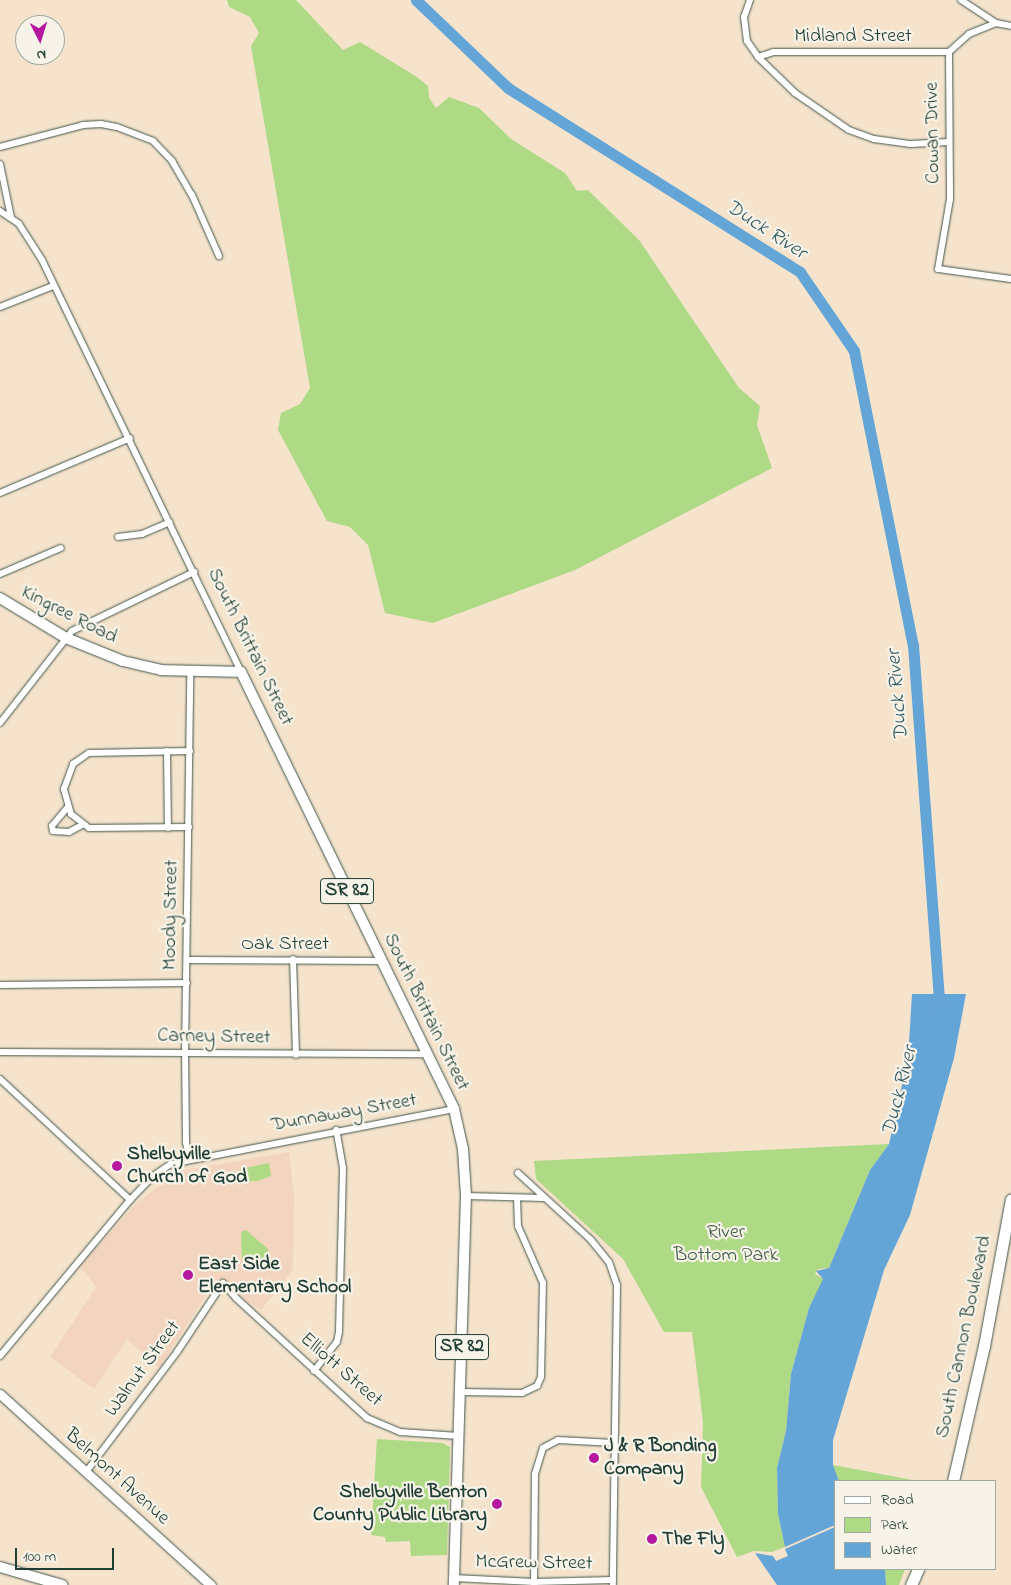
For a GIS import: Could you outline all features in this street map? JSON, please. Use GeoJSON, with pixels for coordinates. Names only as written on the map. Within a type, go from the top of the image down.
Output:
{"type":"FeatureCollection","features":[{"type":"Feature","properties":{"kind":"highway","name":"South Cannon Boulevard"},"geometry":{"type":"LineString","coordinates":[[953,1480],[984,1346],[1011,1199]]}},
{"type":"Feature","properties":{"kind":"highway"},"geometry":{"type":"LineString","coordinates":[[911,1585],[918,1570]]}},
{"type":"Feature","properties":{"kind":"main road","name":"Kingree Road"},"geometry":{"type":"LineString","coordinates":[[0,598],[66,638],[123,661],[190,672],[241,672]]}},
{"type":"Feature","properties":{"kind":"main road","name":"South Brittain Street"},"geometry":{"type":"LineString","coordinates":[[241,672],[454,1110]]}},
{"type":"Feature","properties":{"kind":"main road","name":"SR 82"},"geometry":{"type":"LineString","coordinates":[[454,1110],[463,1149],[466,1196],[454,1581]]}},
{"type":"Feature","properties":{"kind":"main road","name":"Belmont Avenue"},"geometry":{"type":"LineString","coordinates":[[0,1394],[211,1585]]}},
{"type":"Feature","properties":{"kind":"main road"},"geometry":{"type":"LineString","coordinates":[[0,1567],[62,1585]]}},
{"type":"Feature","properties":{"kind":"street"},"geometry":{"type":"LineString","coordinates":[[750,0],[744,16],[747,41],[758,57],[795,93],[850,130],[874,139],[911,144],[948,142]]}},
{"type":"Feature","properties":{"kind":"street"},"geometry":{"type":"LineString","coordinates":[[961,0],[996,23],[1011,26]]}},
{"type":"Feature","properties":{"kind":"street","name":"Cowan Drive"},"geometry":{"type":"LineString","coordinates":[[996,23],[969,34],[949,52],[948,142],[950,198],[938,269],[1011,279]]}},
{"type":"Feature","properties":{"kind":"street","name":"Midland Street"},"geometry":{"type":"LineString","coordinates":[[758,57],[773,52],[949,52]]}},
{"type":"Feature","properties":{"kind":"street"},"geometry":{"type":"LineString","coordinates":[[0,146],[83,125],[101,124],[117,127],[153,141],[172,161],[192,195],[219,256]]}},
{"type":"Feature","properties":{"kind":"street"},"geometry":{"type":"LineString","coordinates":[[0,164],[11,217]]}},
{"type":"Feature","properties":{"kind":"street","name":"South Brittain Street"},"geometry":{"type":"LineString","coordinates":[[0,210],[11,217],[42,260],[53,286],[130,438],[241,672]]}},
{"type":"Feature","properties":{"kind":"street"},"geometry":{"type":"LineString","coordinates":[[0,307],[53,286]]}},
{"type":"Feature","properties":{"kind":"street"},"geometry":{"type":"LineString","coordinates":[[0,493],[130,438]]}},
{"type":"Feature","properties":{"kind":"street"},"geometry":{"type":"LineString","coordinates":[[118,537],[142,534],[170,522]]}},
{"type":"Feature","properties":{"kind":"street"},"geometry":{"type":"LineString","coordinates":[[0,574],[61,548]]}},
{"type":"Feature","properties":{"kind":"street"},"geometry":{"type":"LineString","coordinates":[[0,723],[66,638],[84,622],[194,572]]}},
{"type":"Feature","properties":{"kind":"street","name":"Moody Street"},"geometry":{"type":"LineString","coordinates":[[189,1158],[186,1142],[185,1053],[190,672]]}},
{"type":"Feature","properties":{"kind":"street"},"geometry":{"type":"LineString","coordinates":[[189,828],[96,830],[82,825],[67,808],[66,780],[80,757],[97,751],[190,751]]}},
{"type":"Feature","properties":{"kind":"street"},"geometry":{"type":"LineString","coordinates":[[167,751],[168,828]]}},
{"type":"Feature","properties":{"kind":"street"},"geometry":{"type":"LineString","coordinates":[[67,808],[52,826],[53,831],[70,832],[82,825]]}},
{"type":"Feature","properties":{"kind":"street"},"geometry":{"type":"LineString","coordinates":[[293,959],[296,1055]]}},
{"type":"Feature","properties":{"kind":"street","name":"Oak Street"},"geometry":{"type":"LineString","coordinates":[[187,960],[293,959],[382,961]]}},
{"type":"Feature","properties":{"kind":"street"},"geometry":{"type":"LineString","coordinates":[[0,985],[187,984]]}},
{"type":"Feature","properties":{"kind":"street","name":"Carney Street"},"geometry":{"type":"LineString","coordinates":[[0,1052],[296,1055],[427,1054]]}},
{"type":"Feature","properties":{"kind":"street"},"geometry":{"type":"LineString","coordinates":[[0,1079],[130,1200]]}},
{"type":"Feature","properties":{"kind":"street","name":"Dunnaway Street"},"geometry":{"type":"LineString","coordinates":[[0,1356],[130,1200],[162,1170],[189,1158],[454,1110]]}},
{"type":"Feature","properties":{"kind":"street"},"geometry":{"type":"LineString","coordinates":[[314,1371],[337,1342],[339,1332],[343,1168],[336,1130]]}},
{"type":"Feature","properties":{"kind":"street"},"geometry":{"type":"LineString","coordinates":[[518,1173],[591,1240],[609,1262],[617,1285],[613,1582]]}},
{"type":"Feature","properties":{"kind":"street"},"geometry":{"type":"LineString","coordinates":[[466,1196],[544,1198]]}},
{"type":"Feature","properties":{"kind":"street"},"geometry":{"type":"LineString","coordinates":[[461,1392],[522,1393],[537,1386],[542,1377],[543,1283],[518,1226],[517,1198]]}},
{"type":"Feature","properties":{"kind":"street","name":"Elliott Street"},"geometry":{"type":"LineString","coordinates":[[223,1283],[314,1371],[367,1418],[387,1428],[460,1436]]}},
{"type":"Feature","properties":{"kind":"street","name":"Walnut Street"},"geometry":{"type":"LineString","coordinates":[[86,1472],[178,1352],[223,1283]]}},
{"type":"Feature","properties":{"kind":"street"},"geometry":{"type":"LineString","coordinates":[[534,1583],[536,1474],[543,1448],[558,1440],[614,1443]]}},
{"type":"Feature","properties":{"kind":"street","name":"McGrew Street"},"geometry":{"type":"LineString","coordinates":[[454,1581],[613,1582]]}},
{"type":"Feature","properties":{"kind":"shaded area","name":"East Side Elementary School"},"geometry":{"type":"Polygon","coordinates":[[[289,1152],[294,1195],[293,1270],[261,1310],[216,1280],[159,1368],[127,1339],[94,1389],[50,1357],[96,1287],[80,1266],[138,1202],[178,1171],[289,1152]]]}},
{"type":"Feature","properties":{"kind":"green space"},"geometry":{"type":"Polygon","coordinates":[[[227,0],[296,0],[343,50],[360,42],[417,77],[428,86],[429,98],[436,108],[449,97],[479,108],[511,139],[565,173],[577,191],[588,190],[639,240],[739,388],[760,406],[757,425],[772,468],[575,570],[433,623],[385,613],[368,545],[350,527],[327,521],[278,430],[281,413],[300,404],[310,388],[251,46],[259,33],[250,17],[229,7],[227,0]]]}},
{"type":"Feature","properties":{"kind":"green space","name":"River Bottom Park"},"geometry":{"type":"Polygon","coordinates":[[[889,1144],[870,1170],[829,1268],[818,1269],[815,1274],[824,1279],[809,1308],[791,1374],[786,1431],[777,1468],[778,1514],[785,1547],[772,1552],[754,1551],[737,1557],[701,1487],[703,1422],[692,1332],[664,1332],[623,1259],[536,1179],[534,1161],[889,1144]]]}},
{"type":"Feature","properties":{"kind":"green space"},"geometry":{"type":"Polygon","coordinates":[[[269,1163],[271,1176],[258,1181],[241,1182],[240,1169],[269,1163]]]}},
{"type":"Feature","properties":{"kind":"green space"},"geometry":{"type":"Polygon","coordinates":[[[246,1230],[268,1249],[269,1265],[258,1269],[242,1264],[241,1232],[246,1230]]]}},
{"type":"Feature","properties":{"kind":"green space"},"geometry":{"type":"Polygon","coordinates":[[[377,1439],[443,1443],[450,1447],[447,1555],[411,1556],[410,1541],[386,1542],[385,1537],[371,1535],[377,1439]]]}},
{"type":"Feature","properties":{"kind":"green space"},"geometry":{"type":"Polygon","coordinates":[[[833,1465],[913,1480],[839,1480],[833,1465]]]}},
{"type":"Feature","properties":{"kind":"green space"},"geometry":{"type":"Polygon","coordinates":[[[885,1570],[905,1570],[899,1585],[886,1585],[885,1570]]]}},
{"type":"Feature","properties":{"kind":"water"},"geometry":{"type":"Polygon","coordinates":[[[912,994],[966,994],[954,1058],[910,1215],[884,1270],[833,1440],[833,1465],[839,1480],[834,1480],[834,1525],[785,1547],[778,1514],[777,1468],[786,1431],[791,1374],[809,1308],[823,1279],[816,1271],[829,1268],[870,1170],[889,1144],[908,1058],[912,994]]]}},
{"type":"Feature","properties":{"kind":"water"},"geometry":{"type":"Polygon","coordinates":[[[834,1527],[834,1570],[885,1570],[886,1585],[777,1585],[755,1553],[773,1556],[776,1561],[788,1556],[785,1549],[834,1527]]]}},
{"type":"Feature","properties":{"kind":"waterway","name":"Duck River"},"geometry":{"type":"LineString","coordinates":[[416,0],[508,88],[800,272],[854,351],[913,645],[939,996],[937,1009]]}},
{"type":"Feature","properties":{"kind":"place","name":"Shelbyville Church of God"},"geometry":{"type":"Point","coordinates":[117,1166]}},
{"type":"Feature","properties":{"kind":"place","name":"East Side Elementary School"},"geometry":{"type":"Point","coordinates":[188,1275]}},
{"type":"Feature","properties":{"kind":"place","name":"J & R Bonding Company"},"geometry":{"type":"Point","coordinates":[594,1458]}},
{"type":"Feature","properties":{"kind":"place","name":"Shelbyville Benton County Public Library"},"geometry":{"type":"Point","coordinates":[497,1504]}},
{"type":"Feature","properties":{"kind":"place","name":"The Fly"},"geometry":{"type":"Point","coordinates":[652,1539]}}]}
